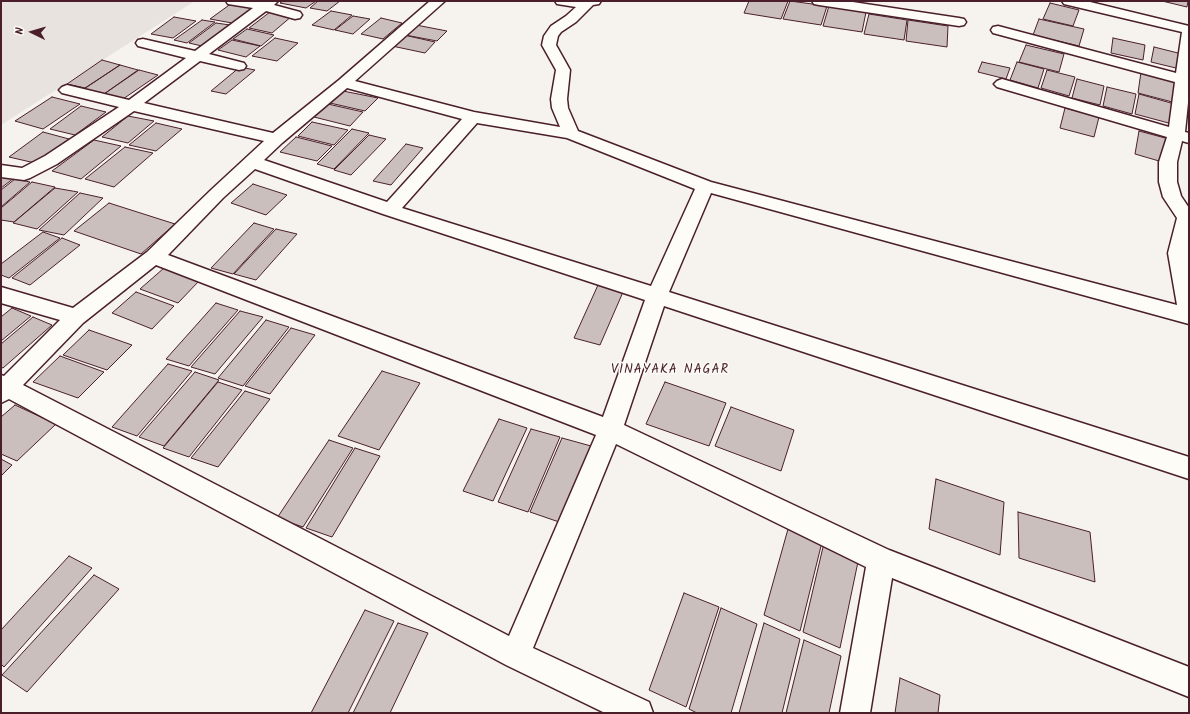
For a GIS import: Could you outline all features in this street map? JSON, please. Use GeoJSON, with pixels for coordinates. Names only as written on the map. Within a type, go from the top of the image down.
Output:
{"type":"FeatureCollection","features":[{"type":"Feature","properties":{"kind":"street"},"geometry":{"type":"LineString","coordinates":[[233,1],[267,4],[295,15]]}},
{"type":"Feature","properties":{"kind":"street"},"geometry":{"type":"LineString","coordinates":[[438,1],[344,83],[276,139],[217,194],[154,257],[76,317],[3,388],[516,656],[638,713]]}},
{"type":"Feature","properties":{"kind":"street"},"geometry":{"type":"LineString","coordinates":[[562,1],[578,3],[591,2]]}},
{"type":"Feature","properties":{"kind":"street"},"geometry":{"type":"LineString","coordinates":[[819,1],[959,22]]}},
{"type":"Feature","properties":{"kind":"street"},"geometry":{"type":"LineString","coordinates":[[1069,1],[1189,31],[1183,137],[1168,162],[1168,182],[1172,197],[1188,218],[1183,254],[1189,312]]}},
{"type":"Feature","properties":{"kind":"street"},"geometry":{"type":"LineString","coordinates":[[571,134],[560,108],[558,99],[563,70],[550,45],[551,36],[556,29],[571,19],[591,2]]}},
{"type":"Feature","properties":{"kind":"street"},"geometry":{"type":"LineString","coordinates":[[1,171],[24,174],[44,164],[132,105],[267,4]]}},
{"type":"Feature","properties":{"kind":"street"},"geometry":{"type":"LineString","coordinates":[[998,30],[1186,80]]}},
{"type":"Feature","properties":{"kind":"street"},"geometry":{"type":"LineString","coordinates":[[143,43],[239,66]]}},
{"type":"Feature","properties":{"kind":"street"},"geometry":{"type":"LineString","coordinates":[[344,83],[473,117],[571,134],[705,186],[1189,316]]}},
{"type":"Feature","properties":{"kind":"street"},"geometry":{"type":"LineString","coordinates":[[1002,84],[1183,137]]}},
{"type":"Feature","properties":{"kind":"street"},"geometry":{"type":"LineString","coordinates":[[67,90],[276,139]]}},
{"type":"Feature","properties":{"kind":"street"},"geometry":{"type":"LineString","coordinates":[[390,210],[473,117]]}},
{"type":"Feature","properties":{"kind":"street"},"geometry":{"type":"LineString","coordinates":[[252,162],[390,210],[1189,468]]}},
{"type":"Feature","properties":{"kind":"street"},"geometry":{"type":"LineString","coordinates":[[516,656],[610,430],[657,296],[705,186]]}},
{"type":"Feature","properties":{"kind":"street"},"geometry":{"type":"LineString","coordinates":[[154,257],[610,430],[881,560],[1189,682]]}},
{"type":"Feature","properties":{"kind":"street"},"geometry":{"type":"LineString","coordinates":[[1,295],[76,317]]}},
{"type":"Feature","properties":{"kind":"street"},"geometry":{"type":"LineString","coordinates":[[855,713],[881,560]]}},
{"type":"Feature","properties":{"kind":"shaded area"},"geometry":{"type":"Polygon","coordinates":[[[1,1],[195,1],[1,125],[1,1]]]}},
{"type":"Feature","properties":{"kind":"building"},"geometry":{"type":"Polygon","coordinates":[[[283,1],[316,1],[306,8],[280,3],[283,1]]]}},
{"type":"Feature","properties":{"kind":"building"},"geometry":{"type":"Polygon","coordinates":[[[318,1],[340,1],[327,11],[310,8],[318,1]]]}},
{"type":"Feature","properties":{"kind":"building"},"geometry":{"type":"Polygon","coordinates":[[[749,1],[788,1],[781,19],[744,13],[749,1]]]}},
{"type":"Feature","properties":{"kind":"building"},"geometry":{"type":"Polygon","coordinates":[[[790,1],[827,6],[821,25],[783,19],[790,1]]]}},
{"type":"Feature","properties":{"kind":"building"},"geometry":{"type":"Polygon","coordinates":[[[1162,1],[1188,1],[1187,7],[1162,1]]]}},
{"type":"Feature","properties":{"kind":"building"},"geometry":{"type":"Polygon","coordinates":[[[232,3],[254,7],[232,23],[210,19],[232,3]]]}},
{"type":"Feature","properties":{"kind":"building"},"geometry":{"type":"Polygon","coordinates":[[[1050,3],[1079,10],[1073,26],[1043,19],[1050,3]]]}},
{"type":"Feature","properties":{"kind":"building"},"geometry":{"type":"Polygon","coordinates":[[[829,6],[866,12],[862,32],[823,26],[829,6]]]}},
{"type":"Feature","properties":{"kind":"building"},"geometry":{"type":"Polygon","coordinates":[[[331,11],[352,15],[334,30],[312,25],[331,11]]]}},
{"type":"Feature","properties":{"kind":"building"},"geometry":{"type":"Polygon","coordinates":[[[270,12],[292,16],[272,33],[249,28],[270,12]]]}},
{"type":"Feature","properties":{"kind":"building"},"geometry":{"type":"Polygon","coordinates":[[[869,14],[907,20],[904,40],[864,34],[869,14]]]}},
{"type":"Feature","properties":{"kind":"building"},"geometry":{"type":"Polygon","coordinates":[[[353,16],[370,19],[353,34],[335,30],[353,16]]]}},
{"type":"Feature","properties":{"kind":"building"},"geometry":{"type":"Polygon","coordinates":[[[174,17],[196,21],[173,38],[151,34],[174,17]]]}},
{"type":"Feature","properties":{"kind":"building"},"geometry":{"type":"Polygon","coordinates":[[[381,18],[402,23],[383,39],[361,34],[381,18]]]}},
{"type":"Feature","properties":{"kind":"building"},"geometry":{"type":"Polygon","coordinates":[[[1039,19],[1084,29],[1079,46],[1033,35],[1039,19]]]}},
{"type":"Feature","properties":{"kind":"building"},"geometry":{"type":"Polygon","coordinates":[[[202,20],[215,22],[187,43],[174,40],[202,20]]]}},
{"type":"Feature","properties":{"kind":"building"},"geometry":{"type":"Polygon","coordinates":[[[908,20],[948,26],[947,47],[906,41],[908,20]]]}},
{"type":"Feature","properties":{"kind":"building"},"geometry":{"type":"Polygon","coordinates":[[[216,23],[230,25],[202,46],[189,43],[216,23]]]}},
{"type":"Feature","properties":{"kind":"building"},"geometry":{"type":"Polygon","coordinates":[[[416,25],[447,31],[437,41],[405,35],[416,25]]]}},
{"type":"Feature","properties":{"kind":"building"},"geometry":{"type":"Polygon","coordinates":[[[247,29],[274,35],[261,46],[233,39],[247,29]]]}},
{"type":"Feature","properties":{"kind":"building"},"geometry":{"type":"Polygon","coordinates":[[[404,35],[435,42],[425,53],[392,46],[404,35]]]}},
{"type":"Feature","properties":{"kind":"building"},"geometry":{"type":"Polygon","coordinates":[[[275,38],[298,43],[277,61],[252,56],[275,38]]]}},
{"type":"Feature","properties":{"kind":"building"},"geometry":{"type":"Polygon","coordinates":[[[1113,38],[1145,45],[1143,60],[1111,53],[1113,38]]]}},
{"type":"Feature","properties":{"kind":"building"},"geometry":{"type":"Polygon","coordinates":[[[232,40],[260,46],[246,57],[218,50],[232,40]]]}},
{"type":"Feature","properties":{"kind":"building"},"geometry":{"type":"Polygon","coordinates":[[[1026,45],[1064,54],[1059,72],[1019,62],[1026,45]]]}},
{"type":"Feature","properties":{"kind":"building"},"geometry":{"type":"Polygon","coordinates":[[[1154,47],[1182,54],[1180,69],[1151,62],[1154,47]]]}},
{"type":"Feature","properties":{"kind":"building"},"geometry":{"type":"Polygon","coordinates":[[[102,60],[120,65],[85,88],[67,84],[102,60]]]}},
{"type":"Feature","properties":{"kind":"building"},"geometry":{"type":"Polygon","coordinates":[[[982,62],[1010,68],[1006,79],[978,72],[982,62]]]}},
{"type":"Feature","properties":{"kind":"building"},"geometry":{"type":"Polygon","coordinates":[[[1017,62],[1044,69],[1038,88],[1010,80],[1017,62]]]}},
{"type":"Feature","properties":{"kind":"building"},"geometry":{"type":"Polygon","coordinates":[[[120,65],[138,70],[104,94],[84,89],[120,65]]]}},
{"type":"Feature","properties":{"kind":"building"},"geometry":{"type":"Polygon","coordinates":[[[240,67],[255,70],[226,94],[211,91],[240,67]]]}},
{"type":"Feature","properties":{"kind":"building"},"geometry":{"type":"Polygon","coordinates":[[[139,70],[158,75],[123,99],[104,94],[139,70]]]}},
{"type":"Feature","properties":{"kind":"building"},"geometry":{"type":"Polygon","coordinates":[[[1047,70],[1075,77],[1069,96],[1041,88],[1047,70]]]}},
{"type":"Feature","properties":{"kind":"building"},"geometry":{"type":"Polygon","coordinates":[[[1141,72],[1183,82],[1180,104],[1138,93],[1141,72]]]}},
{"type":"Feature","properties":{"kind":"building"},"geometry":{"type":"Polygon","coordinates":[[[1077,79],[1104,86],[1100,105],[1072,98],[1077,79]]]}},
{"type":"Feature","properties":{"kind":"building"},"geometry":{"type":"Polygon","coordinates":[[[1107,87],[1136,94],[1132,114],[1103,106],[1107,87]]]}},
{"type":"Feature","properties":{"kind":"building"},"geometry":{"type":"Polygon","coordinates":[[[343,91],[378,98],[365,111],[330,103],[343,91]]]}},
{"type":"Feature","properties":{"kind":"building"},"geometry":{"type":"Polygon","coordinates":[[[1139,94],[1178,105],[1176,125],[1135,114],[1139,94]]]}},
{"type":"Feature","properties":{"kind":"building"},"geometry":{"type":"Polygon","coordinates":[[[52,97],[80,104],[43,129],[15,121],[52,97]]]}},
{"type":"Feature","properties":{"kind":"building"},"geometry":{"type":"Polygon","coordinates":[[[328,104],[363,112],[350,126],[314,117],[328,104]]]}},
{"type":"Feature","properties":{"kind":"building"},"geometry":{"type":"Polygon","coordinates":[[[81,106],[106,112],[75,135],[50,129],[81,106]]]}},
{"type":"Feature","properties":{"kind":"building"},"geometry":{"type":"Polygon","coordinates":[[[1065,108],[1099,117],[1094,137],[1060,128],[1065,108]]]}},
{"type":"Feature","properties":{"kind":"building"},"geometry":{"type":"Polygon","coordinates":[[[128,116],[154,121],[128,143],[102,137],[128,116]]]}},
{"type":"Feature","properties":{"kind":"building"},"geometry":{"type":"Polygon","coordinates":[[[312,122],[348,130],[334,145],[298,136],[312,122]]]}},
{"type":"Feature","properties":{"kind":"building"},"geometry":{"type":"Polygon","coordinates":[[[156,123],[182,129],[156,151],[129,145],[156,123]]]}},
{"type":"Feature","properties":{"kind":"building"},"geometry":{"type":"Polygon","coordinates":[[[352,129],[369,133],[334,169],[317,164],[352,129]]]}},
{"type":"Feature","properties":{"kind":"building"},"geometry":{"type":"Polygon","coordinates":[[[1139,131],[1169,139],[1166,163],[1135,154],[1139,131]]]}},
{"type":"Feature","properties":{"kind":"building"},"geometry":{"type":"Polygon","coordinates":[[[43,132],[69,139],[35,163],[9,157],[43,132]]]}},
{"type":"Feature","properties":{"kind":"building"},"geometry":{"type":"Polygon","coordinates":[[[369,135],[386,139],[351,175],[334,170],[369,135]]]}},
{"type":"Feature","properties":{"kind":"building"},"geometry":{"type":"Polygon","coordinates":[[[296,137],[332,146],[317,161],[280,152],[296,137]]]}},
{"type":"Feature","properties":{"kind":"building"},"geometry":{"type":"Polygon","coordinates":[[[94,140],[121,146],[81,179],[52,171],[94,140]]]}},
{"type":"Feature","properties":{"kind":"building"},"geometry":{"type":"Polygon","coordinates":[[[406,144],[423,148],[391,185],[373,181],[406,144]]]}},
{"type":"Feature","properties":{"kind":"building"},"geometry":{"type":"Polygon","coordinates":[[[125,147],[153,153],[114,187],[85,179],[125,147]]]}},
{"type":"Feature","properties":{"kind":"building"},"geometry":{"type":"Polygon","coordinates":[[[1,175],[14,178],[1,188],[1,175]]]}},
{"type":"Feature","properties":{"kind":"building"},"geometry":{"type":"Polygon","coordinates":[[[15,179],[30,182],[1,207],[1,190],[15,179]]]}},
{"type":"Feature","properties":{"kind":"building"},"geometry":{"type":"Polygon","coordinates":[[[32,182],[55,187],[14,222],[1,220],[1,208],[32,182]]]}},
{"type":"Feature","properties":{"kind":"building"},"geometry":{"type":"Polygon","coordinates":[[[253,184],[287,195],[266,215],[231,203],[253,184]]]}},
{"type":"Feature","properties":{"kind":"building"},"geometry":{"type":"Polygon","coordinates":[[[55,188],[78,192],[37,229],[13,223],[55,188]]]}},
{"type":"Feature","properties":{"kind":"building"},"geometry":{"type":"Polygon","coordinates":[[[80,193],[103,198],[64,235],[39,230],[80,193]]]}},
{"type":"Feature","properties":{"kind":"building"},"geometry":{"type":"Polygon","coordinates":[[[109,203],[175,224],[141,254],[74,231],[109,203]]]}},
{"type":"Feature","properties":{"kind":"building"},"geometry":{"type":"Polygon","coordinates":[[[254,223],[274,229],[233,274],[211,268],[254,223]]]}},
{"type":"Feature","properties":{"kind":"building"},"geometry":{"type":"Polygon","coordinates":[[[276,229],[297,234],[256,280],[234,274],[276,229]]]}},
{"type":"Feature","properties":{"kind":"building"},"geometry":{"type":"Polygon","coordinates":[[[43,232],[60,238],[9,278],[1,275],[1,264],[43,232]]]}},
{"type":"Feature","properties":{"kind":"building"},"geometry":{"type":"Polygon","coordinates":[[[62,238],[80,245],[30,285],[12,278],[62,238]]]}},
{"type":"Feature","properties":{"kind":"building"},"geometry":{"type":"Polygon","coordinates":[[[164,268],[199,281],[178,303],[140,289],[164,268]]]}},
{"type":"Feature","properties":{"kind":"building"},"geometry":{"type":"Polygon","coordinates":[[[598,285],[623,292],[600,345],[574,338],[598,285]]]}},
{"type":"Feature","properties":{"kind":"building"},"geometry":{"type":"Polygon","coordinates":[[[136,292],[174,306],[152,329],[112,313],[136,292]]]}},
{"type":"Feature","properties":{"kind":"building"},"geometry":{"type":"Polygon","coordinates":[[[216,303],[238,310],[189,366],[166,359],[216,303]]]}},
{"type":"Feature","properties":{"kind":"building"},"geometry":{"type":"Polygon","coordinates":[[[12,308],[31,316],[1,341],[1,317],[12,308]]]}},
{"type":"Feature","properties":{"kind":"building"},"geometry":{"type":"Polygon","coordinates":[[[240,311],[263,317],[215,374],[191,367],[240,311]]]}},
{"type":"Feature","properties":{"kind":"building"},"geometry":{"type":"Polygon","coordinates":[[[33,317],[52,325],[3,368],[1,367],[1,344],[33,317]]]}},
{"type":"Feature","properties":{"kind":"building"},"geometry":{"type":"Polygon","coordinates":[[[266,320],[289,327],[243,386],[218,378],[266,320]]]}},
{"type":"Feature","properties":{"kind":"building"},"geometry":{"type":"Polygon","coordinates":[[[291,328],[315,335],[270,394],[245,386],[291,328]]]}},
{"type":"Feature","properties":{"kind":"building"},"geometry":{"type":"Polygon","coordinates":[[[89,330],[132,345],[107,370],[63,355],[89,330]]]}},
{"type":"Feature","properties":{"kind":"building"},"geometry":{"type":"Polygon","coordinates":[[[60,356],[104,372],[78,398],[33,382],[60,356]]]}},
{"type":"Feature","properties":{"kind":"building"},"geometry":{"type":"Polygon","coordinates":[[[168,364],[192,371],[137,436],[112,427],[168,364]]]}},
{"type":"Feature","properties":{"kind":"building"},"geometry":{"type":"Polygon","coordinates":[[[382,371],[420,383],[379,450],[338,436],[382,371]]]}},
{"type":"Feature","properties":{"kind":"building"},"geometry":{"type":"Polygon","coordinates":[[[195,372],[219,380],[164,446],[139,437],[195,372]]]}},
{"type":"Feature","properties":{"kind":"building"},"geometry":{"type":"Polygon","coordinates":[[[218,382],[242,390],[189,457],[163,448],[218,382]]]}},
{"type":"Feature","properties":{"kind":"building"},"geometry":{"type":"Polygon","coordinates":[[[665,382],[726,403],[709,446],[646,424],[665,382]]]}},
{"type":"Feature","properties":{"kind":"building"},"geometry":{"type":"Polygon","coordinates":[[[245,391],[270,399],[218,467],[191,458],[245,391]]]}},
{"type":"Feature","properties":{"kind":"building"},"geometry":{"type":"Polygon","coordinates":[[[15,405],[56,424],[17,461],[1,454],[1,417],[15,405]]]}},
{"type":"Feature","properties":{"kind":"building"},"geometry":{"type":"Polygon","coordinates":[[[731,407],[794,430],[781,471],[715,446],[731,407]]]}},
{"type":"Feature","properties":{"kind":"building"},"geometry":{"type":"Polygon","coordinates":[[[499,419],[527,428],[493,501],[463,491],[499,419]]]}},
{"type":"Feature","properties":{"kind":"building"},"geometry":{"type":"Polygon","coordinates":[[[531,429],[560,437],[528,512],[498,502],[531,429]]]}},
{"type":"Feature","properties":{"kind":"building"},"geometry":{"type":"Polygon","coordinates":[[[562,438],[591,446],[562,523],[530,512],[562,438]]]}},
{"type":"Feature","properties":{"kind":"building"},"geometry":{"type":"Polygon","coordinates":[[[329,440],[353,448],[303,527],[277,518],[329,440]]]}},
{"type":"Feature","properties":{"kind":"building"},"geometry":{"type":"Polygon","coordinates":[[[355,448],[380,456],[332,537],[306,528],[355,448]]]}},
{"type":"Feature","properties":{"kind":"building"},"geometry":{"type":"Polygon","coordinates":[[[1,459],[12,465],[1,476],[1,459]]]}},
{"type":"Feature","properties":{"kind":"building"},"geometry":{"type":"Polygon","coordinates":[[[936,479],[1004,502],[1000,555],[929,529],[936,479]]]}},
{"type":"Feature","properties":{"kind":"building"},"geometry":{"type":"Polygon","coordinates":[[[1018,512],[1090,532],[1095,582],[1019,558],[1018,512]]]}},
{"type":"Feature","properties":{"kind":"building"},"geometry":{"type":"Polygon","coordinates":[[[788,529],[822,542],[800,631],[764,615],[788,529]]]}},
{"type":"Feature","properties":{"kind":"building"},"geometry":{"type":"Polygon","coordinates":[[[824,543],[859,557],[840,648],[803,632],[824,543]]]}},
{"type":"Feature","properties":{"kind":"building"},"geometry":{"type":"Polygon","coordinates":[[[69,556],[92,568],[4,667],[1,664],[1,630],[69,556]]]}},
{"type":"Feature","properties":{"kind":"building"},"geometry":{"type":"Polygon","coordinates":[[[94,575],[119,589],[27,692],[2,675],[94,575]]]}},
{"type":"Feature","properties":{"kind":"building"},"geometry":{"type":"Polygon","coordinates":[[[684,593],[719,607],[686,707],[649,690],[684,593]]]}},
{"type":"Feature","properties":{"kind":"building"},"geometry":{"type":"Polygon","coordinates":[[[721,608],[757,624],[731,713],[697,713],[689,709],[721,608]]]}},
{"type":"Feature","properties":{"kind":"building"},"geometry":{"type":"Polygon","coordinates":[[[365,610],[394,621],[348,713],[311,713],[365,610]]]}},
{"type":"Feature","properties":{"kind":"building"},"geometry":{"type":"Polygon","coordinates":[[[398,623],[428,633],[390,713],[353,713],[398,623]]]}},
{"type":"Feature","properties":{"kind":"building"},"geometry":{"type":"Polygon","coordinates":[[[764,623],[800,639],[782,713],[739,713],[764,623]]]}},
{"type":"Feature","properties":{"kind":"building"},"geometry":{"type":"Polygon","coordinates":[[[804,640],[841,656],[829,713],[786,713],[804,640]]]}},
{"type":"Feature","properties":{"kind":"building"},"geometry":{"type":"Polygon","coordinates":[[[900,678],[940,695],[938,713],[895,713],[900,678]]]}},
{"type":"Feature","properties":{"kind":"district","name":"VINAYAKA NAGAR"},"geometry":{"type":"Point","coordinates":[670,371]}}]}
